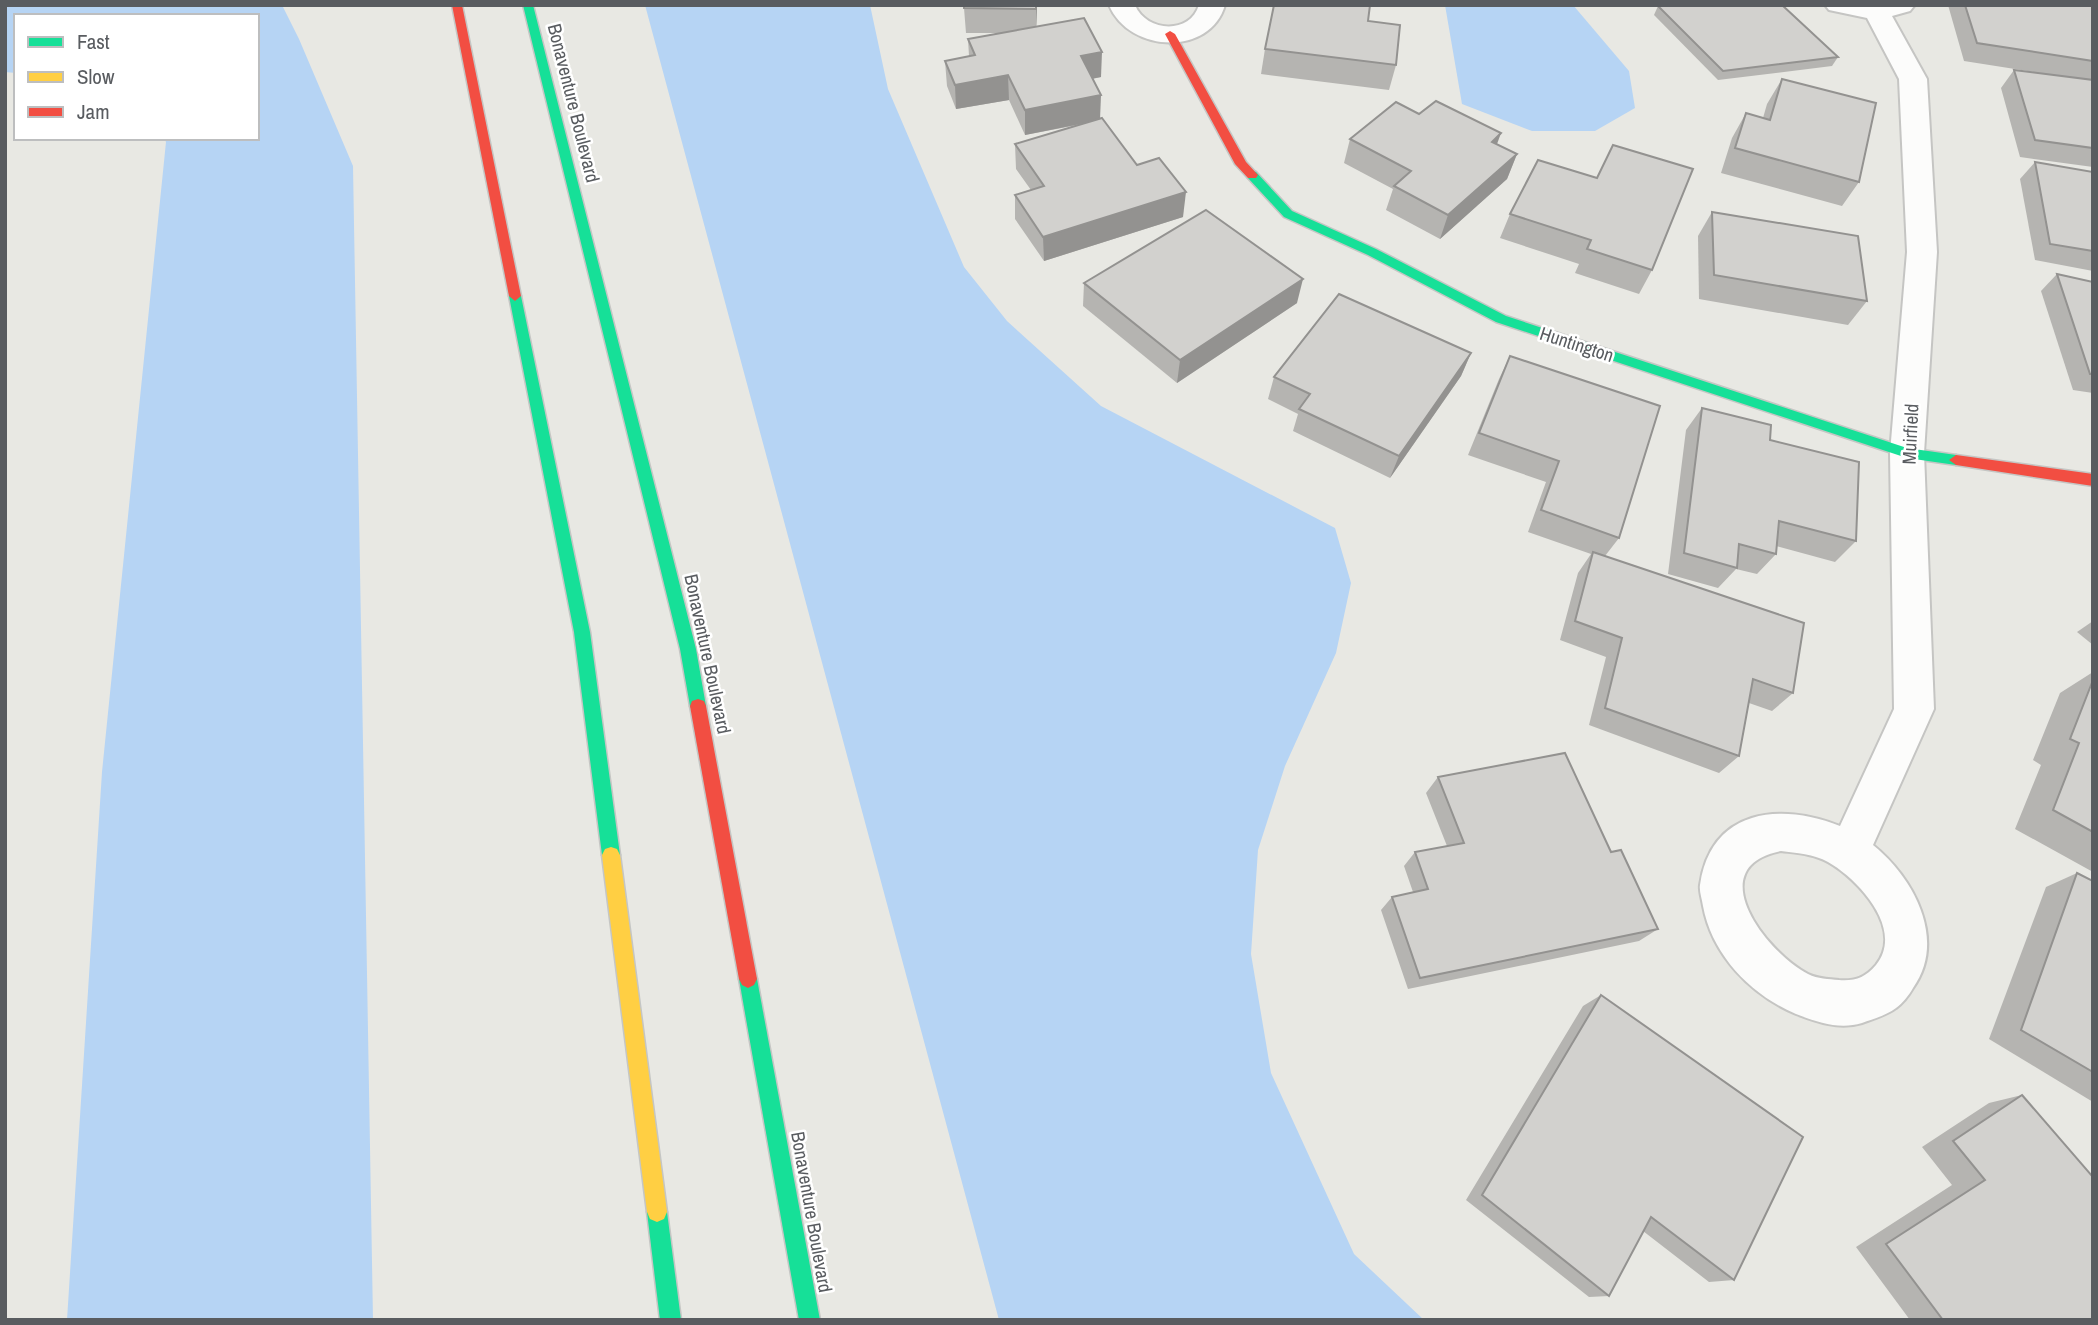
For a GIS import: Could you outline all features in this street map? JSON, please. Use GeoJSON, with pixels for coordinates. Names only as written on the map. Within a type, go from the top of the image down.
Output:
{"type":"FeatureCollection","features":[{"type":"Feature","properties":{"kind":"main road"},"geometry":{"type":"LineString","coordinates":[[457,5],[582,632],[671,1320]]}},
{"type":"Feature","properties":{"kind":"main road","name":"Bonaventure Boulevard"},"geometry":{"type":"LineString","coordinates":[[528,5],[688,649],[810,1320]]}},
{"type":"Feature","properties":{"kind":"main road","name":"Huntington"},"geometry":{"type":"LineString","coordinates":[[1171,34],[1241,164],[1287,214],[1372,252],[1501,319],[1907,453],[2093,480]]}},
{"type":"Feature","properties":{"kind":"street"},"geometry":{"type":"LineString","coordinates":[[1122,5],[1126,18],[1137,27],[1171,34],[1202,26],[1211,17],[1212,5]]}},
{"type":"Feature","properties":{"kind":"street","name":"Muirfield"},"geometry":{"type":"LineString","coordinates":[[1838,5],[1889,9],[1913,79],[1922,252],[1907,453],[1914,709],[1849,852]]}},
{"type":"Feature","properties":{"kind":"street"},"geometry":{"type":"LineString","coordinates":[[1781,831],[1815,835],[1849,852],[1879,877],[1900,909],[1908,943],[1901,973],[1880,994],[1849,1004],[1811,998],[1775,980],[1745,952],[1727,919],[1721,886],[1730,858],[1751,838],[1781,831]]}},
{"type":"Feature","properties":{"kind":"water"},"geometry":{"type":"Polygon","coordinates":[[[5,5],[282,5],[353,166],[373,1320],[67,1320],[102,772],[165,140],[259,140],[259,14],[14,14],[14,73],[5,72],[5,5]]]}},
{"type":"Feature","properties":{"kind":"water"},"geometry":{"type":"Polygon","coordinates":[[[645,5],[870,5],[888,89],[964,267],[1007,321],[1101,406],[1335,528],[1351,583],[1336,653],[1285,766],[1258,850],[1251,954],[1271,1073],[1354,1254],[1424,1320],[999,1320],[645,5]]]}},
{"type":"Feature","properties":{"kind":"water"},"geometry":{"type":"Polygon","coordinates":[[[1445,5],[1573,5],[1629,71],[1635,108],[1595,131],[1532,131],[1462,104],[1445,5]]]}},
{"type":"Feature","properties":{"kind":"building"},"geometry":{"type":"Polygon","coordinates":[[[964,5],[1036,5],[1036,9],[964,8],[964,5]]]}},
{"type":"Feature","properties":{"kind":"building"},"geometry":{"type":"Polygon","coordinates":[[[1274,5],[1370,5],[1368,21],[1400,25],[1396,65],[1265,49],[1274,5]]]}},
{"type":"Feature","properties":{"kind":"building"},"geometry":{"type":"Polygon","coordinates":[[[1782,5],[1838,57],[1723,71],[1658,6],[1782,5]]]}},
{"type":"Feature","properties":{"kind":"building"},"geometry":{"type":"Polygon","coordinates":[[[1965,5],[2093,5],[2093,61],[1977,43],[1965,5]]]}},
{"type":"Feature","properties":{"kind":"building"},"geometry":{"type":"Polygon","coordinates":[[[1084,18],[1102,52],[1081,56],[1101,95],[1025,110],[1008,75],[955,85],[945,61],[975,55],[968,39],[1084,18]]]}},
{"type":"Feature","properties":{"kind":"building"},"geometry":{"type":"Polygon","coordinates":[[[2014,70],[2093,80],[2093,148],[2035,140],[2014,70]]]}},
{"type":"Feature","properties":{"kind":"building"},"geometry":{"type":"Polygon","coordinates":[[[1782,79],[1876,103],[1859,182],[1735,148],[1746,113],[1770,120],[1782,79]]]}},
{"type":"Feature","properties":{"kind":"building"},"geometry":{"type":"Polygon","coordinates":[[[1436,101],[1501,133],[1492,142],[1517,154],[1448,215],[1394,186],[1411,171],[1350,139],[1396,102],[1419,114],[1436,101]]]}},
{"type":"Feature","properties":{"kind":"building"},"geometry":{"type":"Polygon","coordinates":[[[1102,118],[1137,165],[1159,158],[1186,192],[1043,237],[1015,195],[1044,186],[1015,144],[1102,118]]]}},
{"type":"Feature","properties":{"kind":"building"},"geometry":{"type":"Polygon","coordinates":[[[1613,145],[1693,169],[1652,270],[1587,249],[1591,240],[1510,214],[1538,160],[1597,178],[1613,145]]]}},
{"type":"Feature","properties":{"kind":"building"},"geometry":{"type":"Polygon","coordinates":[[[2035,162],[2093,172],[2093,251],[2050,244],[2035,162]]]}},
{"type":"Feature","properties":{"kind":"building"},"geometry":{"type":"Polygon","coordinates":[[[1206,210],[1303,279],[1180,360],[1084,283],[1206,210]]]}},
{"type":"Feature","properties":{"kind":"building"},"geometry":{"type":"Polygon","coordinates":[[[1712,212],[1858,236],[1867,301],[1714,275],[1712,212]]]}},
{"type":"Feature","properties":{"kind":"building"},"geometry":{"type":"Polygon","coordinates":[[[2057,274],[2093,282],[2093,374],[2090,374],[2057,274]]]}},
{"type":"Feature","properties":{"kind":"building"},"geometry":{"type":"Polygon","coordinates":[[[1339,294],[1471,353],[1399,456],[1299,409],[1310,394],[1274,377],[1339,294]]]}},
{"type":"Feature","properties":{"kind":"building"},"geometry":{"type":"Polygon","coordinates":[[[1510,356],[1660,406],[1619,538],[1541,510],[1559,461],[1479,433],[1510,356]]]}},
{"type":"Feature","properties":{"kind":"building"},"geometry":{"type":"Polygon","coordinates":[[[1702,408],[1771,425],[1770,440],[1859,462],[1856,541],[1779,521],[1776,554],[1739,544],[1737,568],[1684,553],[1702,408]]]}},
{"type":"Feature","properties":{"kind":"building"},"geometry":{"type":"Polygon","coordinates":[[[1593,552],[1804,623],[1793,693],[1753,679],[1739,756],[1605,708],[1622,638],[1575,621],[1593,552]]]}},
{"type":"Feature","properties":{"kind":"building"},"geometry":{"type":"Polygon","coordinates":[[[2093,680],[2093,832],[2053,810],[2079,743],[2070,739],[2093,680]]]}},
{"type":"Feature","properties":{"kind":"building"},"geometry":{"type":"Polygon","coordinates":[[[1565,753],[1611,852],[1621,850],[1658,929],[1420,978],[1392,897],[1428,889],[1415,852],[1464,843],[1438,777],[1565,753]]]}},
{"type":"Feature","properties":{"kind":"building"},"geometry":{"type":"Polygon","coordinates":[[[2077,873],[2093,881],[2093,1072],[2021,1030],[2077,873]]]}},
{"type":"Feature","properties":{"kind":"building"},"geometry":{"type":"Polygon","coordinates":[[[1601,995],[1803,1137],[1734,1280],[1651,1217],[1609,1296],[1482,1195],[1601,995]]]}},
{"type":"Feature","properties":{"kind":"building"},"geometry":{"type":"Polygon","coordinates":[[[2022,1095],[2093,1177],[2093,1320],[1943,1320],[1886,1244],[1985,1180],[1953,1141],[2022,1095]]]}},
{"type":"Feature","properties":{"kind":"traffic: fast"},"geometry":{"type":"LineString","coordinates":[[528,5],[688,649],[698,706]]}},
{"type":"Feature","properties":{"kind":"traffic: fast"},"geometry":{"type":"LineString","coordinates":[[1252,175],[1288,214],[1372,252],[1501,319],[1907,453],[1956,460]]}},
{"type":"Feature","properties":{"kind":"traffic: fast"},"geometry":{"type":"LineString","coordinates":[[515,296],[582,632],[611,855]]}},
{"type":"Feature","properties":{"kind":"traffic: fast"},"geometry":{"type":"LineString","coordinates":[[748,979],[810,1320]]}},
{"type":"Feature","properties":{"kind":"traffic: fast"},"geometry":{"type":"LineString","coordinates":[[657,1212],[671,1320]]}},
{"type":"Feature","properties":{"kind":"traffic: slow"},"geometry":{"type":"LineString","coordinates":[[611,855],[657,1212]]}},
{"type":"Feature","properties":{"kind":"traffic: jam"},"geometry":{"type":"LineString","coordinates":[[457,5],[515,296]]}},
{"type":"Feature","properties":{"kind":"traffic: jam"},"geometry":{"type":"LineString","coordinates":[[1170,34],[1241,164],[1252,175]]}},
{"type":"Feature","properties":{"kind":"traffic: jam"},"geometry":{"type":"LineString","coordinates":[[1956,460],[2093,480]]}},
{"type":"Feature","properties":{"kind":"traffic: jam"},"geometry":{"type":"LineString","coordinates":[[698,706],[748,979]]}}]}
